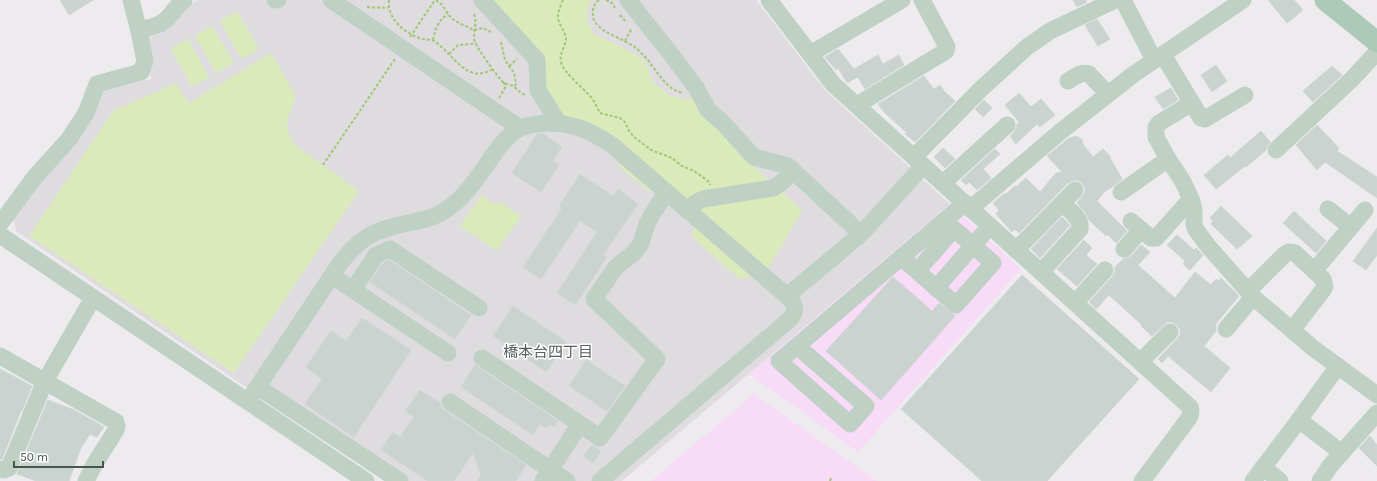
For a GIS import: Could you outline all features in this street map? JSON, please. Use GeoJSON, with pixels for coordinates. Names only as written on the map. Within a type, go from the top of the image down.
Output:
{"type":"FeatureCollection","features":[{"type":"Feature","properties":{"kind":"main road"},"geometry":{"type":"LineString","coordinates":[[1325,0],[1376,41]]}},
{"type":"Feature","properties":{"kind":"street"},"geometry":{"type":"LineString","coordinates":[[0,224],[34,178],[69,139],[86,113],[96,84],[141,72],[145,61],[131,0]]}},
{"type":"Feature","properties":{"kind":"street"},"geometry":{"type":"LineString","coordinates":[[139,31],[160,24],[167,19],[184,0]]}},
{"type":"Feature","properties":{"kind":"street"},"geometry":{"type":"LineString","coordinates":[[331,0],[520,128]]}},
{"type":"Feature","properties":{"kind":"street"},"geometry":{"type":"LineString","coordinates":[[628,0],[697,90],[708,110],[723,123],[754,157],[788,166],[861,234]]}},
{"type":"Feature","properties":{"kind":"street"},"geometry":{"type":"LineString","coordinates":[[769,0],[833,84],[1190,407],[1191,414],[1189,418],[1142,481]]}},
{"type":"Feature","properties":{"kind":"street"},"geometry":{"type":"LineString","coordinates":[[810,54],[902,0]]}},
{"type":"Feature","properties":{"kind":"street"},"geometry":{"type":"LineString","coordinates":[[857,105],[946,51],[947,47],[922,0]]}},
{"type":"Feature","properties":{"kind":"street"},"geometry":{"type":"LineString","coordinates":[[787,296],[861,234],[919,162],[982,88],[1027,46],[1050,31],[1115,0]]}},
{"type":"Feature","properties":{"kind":"street"},"geometry":{"type":"LineString","coordinates":[[1123,0],[1159,57],[1192,103],[1200,117],[1205,119],[1245,95]]}},
{"type":"Feature","properties":{"kind":"street"},"geometry":{"type":"LineString","coordinates":[[797,346],[866,406],[850,424],[779,361],[901,257],[1108,94],[1242,0]]}},
{"type":"Feature","properties":{"kind":"street"},"geometry":{"type":"LineString","coordinates":[[477,5],[537,60],[538,90],[558,122]]}},
{"type":"Feature","properties":{"kind":"street"},"geometry":{"type":"LineString","coordinates":[[1276,150],[1352,79],[1376,41]]}},
{"type":"Feature","properties":{"kind":"street"},"geometry":{"type":"LineString","coordinates":[[1068,81],[1086,73],[1089,74],[1108,94]]}},
{"type":"Feature","properties":{"kind":"street"},"geometry":{"type":"LineString","coordinates":[[1192,103],[1157,125],[1156,137],[1182,180],[1191,200],[1194,209],[1193,220],[1196,230],[1208,246],[1251,294],[1292,330],[1377,396]]}},
{"type":"Feature","properties":{"kind":"street"},"geometry":{"type":"LineString","coordinates":[[248,402],[353,247],[364,238],[379,230],[423,220],[439,214],[453,205],[466,193],[509,136],[520,128],[558,122],[575,126],[594,134],[612,145],[787,296],[793,302],[795,307],[795,311],[790,319],[600,481]]}},
{"type":"Feature","properties":{"kind":"street"},"geometry":{"type":"LineString","coordinates":[[943,184],[1007,125]]}},
{"type":"Feature","properties":{"kind":"street"},"geometry":{"type":"LineString","coordinates":[[1122,192],[1168,159]]}},
{"type":"Feature","properties":{"kind":"street"},"geometry":{"type":"LineString","coordinates":[[688,211],[696,202],[703,199],[772,188],[781,184],[793,171]]}},
{"type":"Feature","properties":{"kind":"street"},"geometry":{"type":"LineString","coordinates":[[1016,250],[1075,190]]}},
{"type":"Feature","properties":{"kind":"street"},"geometry":{"type":"LineString","coordinates":[[482,358],[600,438],[657,359],[594,299],[616,267],[635,252],[641,243],[651,216],[666,192]]}},
{"type":"Feature","properties":{"kind":"street"},"geometry":{"type":"LineString","coordinates":[[1124,248],[1136,225],[1151,238],[1156,238],[1191,200]]}},
{"type":"Feature","properties":{"kind":"street"},"geometry":{"type":"LineString","coordinates":[[1041,272],[1080,229],[1080,222],[1078,218],[1062,204]]}},
{"type":"Feature","properties":{"kind":"street"},"geometry":{"type":"LineString","coordinates":[[1328,208],[1351,227]]}},
{"type":"Feature","properties":{"kind":"street"},"geometry":{"type":"LineString","coordinates":[[1314,271],[1365,210]]}},
{"type":"Feature","properties":{"kind":"street"},"geometry":{"type":"LineString","coordinates":[[936,288],[990,226]]}},
{"type":"Feature","properties":{"kind":"street"},"geometry":{"type":"LineString","coordinates":[[901,257],[936,288],[956,305],[993,263],[954,229],[917,271]]}},
{"type":"Feature","properties":{"kind":"street"},"geometry":{"type":"LineString","coordinates":[[0,235],[366,481]]}},
{"type":"Feature","properties":{"kind":"street"},"geometry":{"type":"LineString","coordinates":[[353,290],[376,255],[390,249],[480,308]]}},
{"type":"Feature","properties":{"kind":"street"},"geometry":{"type":"LineString","coordinates":[[1226,329],[1251,294],[1287,252],[1291,251],[1323,279],[1325,286],[1324,290],[1292,330]]}},
{"type":"Feature","properties":{"kind":"street"},"geometry":{"type":"LineString","coordinates":[[1074,303],[1105,270]]}},
{"type":"Feature","properties":{"kind":"street"},"geometry":{"type":"LineString","coordinates":[[332,276],[448,353]]}},
{"type":"Feature","properties":{"kind":"street"},"geometry":{"type":"LineString","coordinates":[[0,469],[5,470],[9,468],[44,381],[93,298]]}},
{"type":"Feature","properties":{"kind":"street"},"geometry":{"type":"LineString","coordinates":[[1140,362],[1170,332]]}},
{"type":"Feature","properties":{"kind":"street"},"geometry":{"type":"LineString","coordinates":[[0,356],[116,422],[116,430],[94,465],[86,481]]}},
{"type":"Feature","properties":{"kind":"street"},"geometry":{"type":"LineString","coordinates":[[1253,481],[1338,366]]}},
{"type":"Feature","properties":{"kind":"street"},"geometry":{"type":"LineString","coordinates":[[258,387],[400,481]]}},
{"type":"Feature","properties":{"kind":"street"},"geometry":{"type":"LineString","coordinates":[[450,402],[547,475],[567,481]]}},
{"type":"Feature","properties":{"kind":"street"},"geometry":{"type":"LineString","coordinates":[[1320,481],[1330,466],[1377,413]]}},
{"type":"Feature","properties":{"kind":"street"},"geometry":{"type":"LineString","coordinates":[[1299,420],[1342,452]]}},
{"type":"Feature","properties":{"kind":"street"},"geometry":{"type":"LineString","coordinates":[[547,475],[580,424]]}},
{"type":"Feature","properties":{"kind":"street"},"geometry":{"type":"LineString","coordinates":[[1263,467],[1280,481]]}},
{"type":"Feature","properties":{"kind":"path"},"geometry":{"type":"LineString","coordinates":[[389,0],[388,8],[394,21],[401,28],[420,38],[433,40],[464,69],[479,74],[486,73],[493,69]]}},
{"type":"Feature","properties":{"kind":"path"},"geometry":{"type":"LineString","coordinates":[[323,165],[436,0],[442,5],[448,14],[459,23],[474,30],[484,28],[493,33]]}},
{"type":"Feature","properties":{"kind":"path"},"geometry":{"type":"LineString","coordinates":[[563,0],[557,18],[566,36],[566,44],[560,57],[564,69],[589,95],[600,114],[620,118],[625,122],[629,131],[634,137],[651,150],[672,158],[682,166],[694,171],[708,181],[713,197]]}},
{"type":"Feature","properties":{"kind":"path"},"geometry":{"type":"LineString","coordinates":[[599,0],[594,5],[593,13],[593,18],[598,26],[625,41],[647,58],[666,84],[672,89],[687,93],[697,90]]}},
{"type":"Feature","properties":{"kind":"path"},"geometry":{"type":"LineString","coordinates":[[362,5],[366,7],[388,8]]}},
{"type":"Feature","properties":{"kind":"path"},"geometry":{"type":"LineString","coordinates":[[477,5],[474,30],[475,42],[493,69],[504,82],[514,87],[518,91],[535,98],[542,96]]}},
{"type":"Feature","properties":{"kind":"path"},"geometry":{"type":"LineString","coordinates":[[433,40],[440,19],[448,14]]}},
{"type":"Feature","properties":{"kind":"path"},"geometry":{"type":"LineString","coordinates":[[625,41],[632,27]]}},
{"type":"Feature","properties":{"kind":"path"},"geometry":{"type":"LineString","coordinates":[[500,40],[505,60],[514,73],[516,79],[516,84],[514,87]]}},
{"type":"Feature","properties":{"kind":"path"},"geometry":{"type":"LineString","coordinates":[[449,54],[458,45],[472,44],[475,42]]}},
{"type":"Feature","properties":{"kind":"shaded area"},"geometry":{"type":"Polygon","coordinates":[[[198,0],[266,0],[275,9],[285,0],[756,0],[825,90],[950,204],[622,481],[384,481],[16,231],[13,216],[99,92],[151,79],[143,46],[145,40],[176,22],[185,7],[198,0]]]}},
{"type":"Feature","properties":{"kind":"shaded area"},"geometry":{"type":"Polygon","coordinates":[[[950,204],[1021,269],[858,452],[749,374],[950,204]]]}},
{"type":"Feature","properties":{"kind":"shaded area"},"geometry":{"type":"Polygon","coordinates":[[[754,394],[877,481],[651,481],[754,394]]]}},
{"type":"Feature","properties":{"kind":"green space"},"geometry":{"type":"Polygon","coordinates":[[[491,0],[591,0],[587,11],[587,22],[595,35],[635,54],[645,61],[653,82],[669,95],[684,99],[693,99],[751,164],[802,210],[766,273],[740,279],[692,237],[696,212],[663,184],[648,191],[619,166],[613,139],[564,118],[491,0]]]}},
{"type":"Feature","properties":{"kind":"green space"},"geometry":{"type":"Polygon","coordinates":[[[237,11],[259,49],[241,59],[220,21],[237,11]]]}},
{"type":"Feature","properties":{"kind":"green space"},"geometry":{"type":"Polygon","coordinates":[[[212,26],[234,63],[216,73],[195,36],[212,26]]]}},
{"type":"Feature","properties":{"kind":"green space"},"geometry":{"type":"Polygon","coordinates":[[[188,39],[209,77],[192,87],[171,49],[188,39]]]}},
{"type":"Feature","properties":{"kind":"green space"},"geometry":{"type":"Polygon","coordinates":[[[271,53],[296,96],[289,115],[287,126],[288,132],[295,145],[359,191],[234,373],[29,236],[113,111],[176,83],[189,103],[271,53]]]}},
{"type":"Feature","properties":{"kind":"green space"},"geometry":{"type":"Polygon","coordinates":[[[481,195],[496,205],[499,201],[521,216],[497,251],[460,226],[481,195]]]}},
{"type":"Feature","properties":{"kind":"building"},"geometry":{"type":"Polygon","coordinates":[[[60,0],[93,0],[69,15],[60,0]]]}},
{"type":"Feature","properties":{"kind":"building"},"geometry":{"type":"Polygon","coordinates":[[[1073,0],[1086,0],[1087,2],[1077,7],[1073,0]]]}},
{"type":"Feature","properties":{"kind":"building"},"geometry":{"type":"Polygon","coordinates":[[[1268,0],[1294,0],[1303,10],[1287,23],[1268,0]]]}},
{"type":"Feature","properties":{"kind":"building"},"geometry":{"type":"Polygon","coordinates":[[[1097,19],[1110,39],[1098,46],[1085,25],[1097,19]]]}},
{"type":"Feature","properties":{"kind":"building"},"geometry":{"type":"Polygon","coordinates":[[[838,49],[854,69],[878,55],[883,64],[899,55],[904,65],[865,89],[858,77],[847,83],[838,68],[836,70],[825,57],[838,49]]]}},
{"type":"Feature","properties":{"kind":"building"},"geometry":{"type":"Polygon","coordinates":[[[1216,65],[1227,81],[1212,92],[1201,75],[1216,65]]]}},
{"type":"Feature","properties":{"kind":"building"},"geometry":{"type":"Polygon","coordinates":[[[1332,66],[1342,75],[1313,102],[1303,91],[1332,66]]]}},
{"type":"Feature","properties":{"kind":"building"},"geometry":{"type":"Polygon","coordinates":[[[924,76],[934,89],[940,85],[955,101],[915,142],[905,134],[907,133],[884,112],[878,104],[924,76]]]}},
{"type":"Feature","properties":{"kind":"building"},"geometry":{"type":"Polygon","coordinates":[[[1171,88],[1178,100],[1163,109],[1155,97],[1171,88]]]}},
{"type":"Feature","properties":{"kind":"building"},"geometry":{"type":"Polygon","coordinates":[[[1019,93],[1031,107],[1041,99],[1055,115],[1040,127],[1037,124],[1016,144],[1010,136],[1014,132],[1019,122],[1005,105],[1019,93]]]}},
{"type":"Feature","properties":{"kind":"building"},"geometry":{"type":"Polygon","coordinates":[[[984,100],[992,108],[983,117],[975,109],[984,100]]]}},
{"type":"Feature","properties":{"kind":"building"},"geometry":{"type":"Polygon","coordinates":[[[1317,125],[1339,148],[1337,151],[1377,177],[1377,198],[1325,162],[1317,170],[1296,145],[1317,125]]]}},
{"type":"Feature","properties":{"kind":"building"},"geometry":{"type":"Polygon","coordinates":[[[1261,131],[1270,142],[1266,150],[1216,189],[1204,175],[1228,155],[1230,158],[1261,131]]]}},
{"type":"Feature","properties":{"kind":"building"},"geometry":{"type":"Polygon","coordinates":[[[542,133],[562,147],[553,161],[559,165],[541,192],[512,173],[537,134],[542,133]]]}},
{"type":"Feature","properties":{"kind":"building"},"geometry":{"type":"Polygon","coordinates":[[[1077,136],[1083,141],[1082,143],[1093,157],[1103,149],[1111,157],[1110,158],[1122,179],[1104,192],[1097,201],[1127,231],[1116,243],[1089,220],[1085,212],[1077,203],[1085,192],[1085,188],[1082,183],[1077,180],[1068,183],[1019,233],[1014,229],[1012,232],[996,214],[999,210],[993,203],[1026,178],[1040,192],[1056,173],[1062,172],[1047,156],[1069,138],[1077,136]]]}},
{"type":"Feature","properties":{"kind":"building"},"geometry":{"type":"Polygon","coordinates":[[[943,148],[955,159],[945,168],[934,157],[943,148]]]}},
{"type":"Feature","properties":{"kind":"building"},"geometry":{"type":"Polygon","coordinates":[[[995,149],[1000,154],[983,169],[991,178],[977,190],[969,182],[966,185],[961,180],[995,149]]]}},
{"type":"Feature","properties":{"kind":"building"},"geometry":{"type":"Polygon","coordinates":[[[580,174],[613,196],[618,189],[638,204],[603,255],[607,257],[575,305],[557,293],[597,232],[580,221],[541,279],[523,267],[562,208],[559,206],[580,174]]]}},
{"type":"Feature","properties":{"kind":"building"},"geometry":{"type":"Polygon","coordinates":[[[1221,206],[1252,236],[1237,249],[1211,224],[1213,221],[1210,218],[1221,206]]]}},
{"type":"Feature","properties":{"kind":"building"},"geometry":{"type":"Polygon","coordinates":[[[1294,211],[1326,241],[1316,253],[1283,223],[1294,211]]]}},
{"type":"Feature","properties":{"kind":"building"},"geometry":{"type":"Polygon","coordinates":[[[1062,217],[1070,225],[1040,258],[1031,249],[1062,217]]]}},
{"type":"Feature","properties":{"kind":"building"},"geometry":{"type":"Polygon","coordinates":[[[1377,228],[1377,255],[1366,270],[1353,261],[1377,228]]]}},
{"type":"Feature","properties":{"kind":"building"},"geometry":{"type":"Polygon","coordinates":[[[1177,235],[1194,250],[1196,248],[1203,255],[1190,270],[1183,264],[1185,261],[1167,245],[1177,235]]]}},
{"type":"Feature","properties":{"kind":"building"},"geometry":{"type":"Polygon","coordinates":[[[1084,240],[1092,248],[1086,255],[1097,264],[1077,286],[1057,269],[1084,240]]]}},
{"type":"Feature","properties":{"kind":"building"},"geometry":{"type":"Polygon","coordinates":[[[1141,245],[1150,252],[1138,265],[1175,298],[1195,272],[1211,285],[1216,279],[1218,281],[1221,278],[1239,296],[1215,325],[1216,331],[1204,346],[1230,368],[1211,392],[1168,356],[1162,363],[1158,359],[1180,335],[1180,329],[1177,325],[1172,322],[1167,322],[1152,336],[1109,295],[1096,309],[1089,302],[1112,277],[1115,272],[1115,267],[1123,259],[1131,256],[1141,245]]]}},
{"type":"Feature","properties":{"kind":"building"},"geometry":{"type":"Polygon","coordinates":[[[389,260],[471,315],[455,339],[370,282],[383,263],[389,260]]]}},
{"type":"Feature","properties":{"kind":"building"},"geometry":{"type":"Polygon","coordinates":[[[1022,275],[1139,379],[1047,481],[982,481],[901,409],[1022,275]]]}},
{"type":"Feature","properties":{"kind":"building"},"geometry":{"type":"Polygon","coordinates":[[[893,277],[932,311],[939,303],[955,316],[881,400],[826,351],[893,277]]]}},
{"type":"Feature","properties":{"kind":"building"},"geometry":{"type":"Polygon","coordinates":[[[513,306],[566,342],[546,372],[493,336],[513,306]]]}},
{"type":"Feature","properties":{"kind":"building"},"geometry":{"type":"Polygon","coordinates":[[[362,318],[411,350],[354,437],[305,404],[322,379],[306,367],[331,331],[346,341],[362,318]]]}},
{"type":"Feature","properties":{"kind":"building"},"geometry":{"type":"Polygon","coordinates":[[[586,360],[625,386],[607,411],[569,386],[586,360]]]}},
{"type":"Feature","properties":{"kind":"building"},"geometry":{"type":"Polygon","coordinates":[[[475,365],[558,421],[554,427],[549,424],[546,428],[540,424],[533,435],[461,387],[475,365]]]}},
{"type":"Feature","properties":{"kind":"building"},"geometry":{"type":"Polygon","coordinates":[[[0,369],[32,386],[2,459],[0,459],[0,369]]]}},
{"type":"Feature","properties":{"kind":"building"},"geometry":{"type":"Polygon","coordinates":[[[420,390],[440,403],[444,410],[526,465],[516,481],[477,481],[481,475],[473,453],[454,481],[428,481],[381,450],[393,432],[400,437],[414,417],[405,411],[420,390]]]}},
{"type":"Feature","properties":{"kind":"building"},"geometry":{"type":"Polygon","coordinates":[[[48,400],[74,410],[104,427],[97,437],[90,434],[81,448],[69,481],[36,481],[17,474],[48,400]]]}},
{"type":"Feature","properties":{"kind":"building"},"geometry":{"type":"Polygon","coordinates":[[[1370,436],[1377,445],[1377,466],[1359,448],[1370,436]]]}},
{"type":"Feature","properties":{"kind":"building"},"geometry":{"type":"Polygon","coordinates":[[[592,445],[601,451],[593,463],[583,456],[592,445]]]}},
{"type":"Feature","properties":{"kind":"district","name":"橋本台四丁目"},"geometry":{"type":"Point","coordinates":[548,352]}}]}
